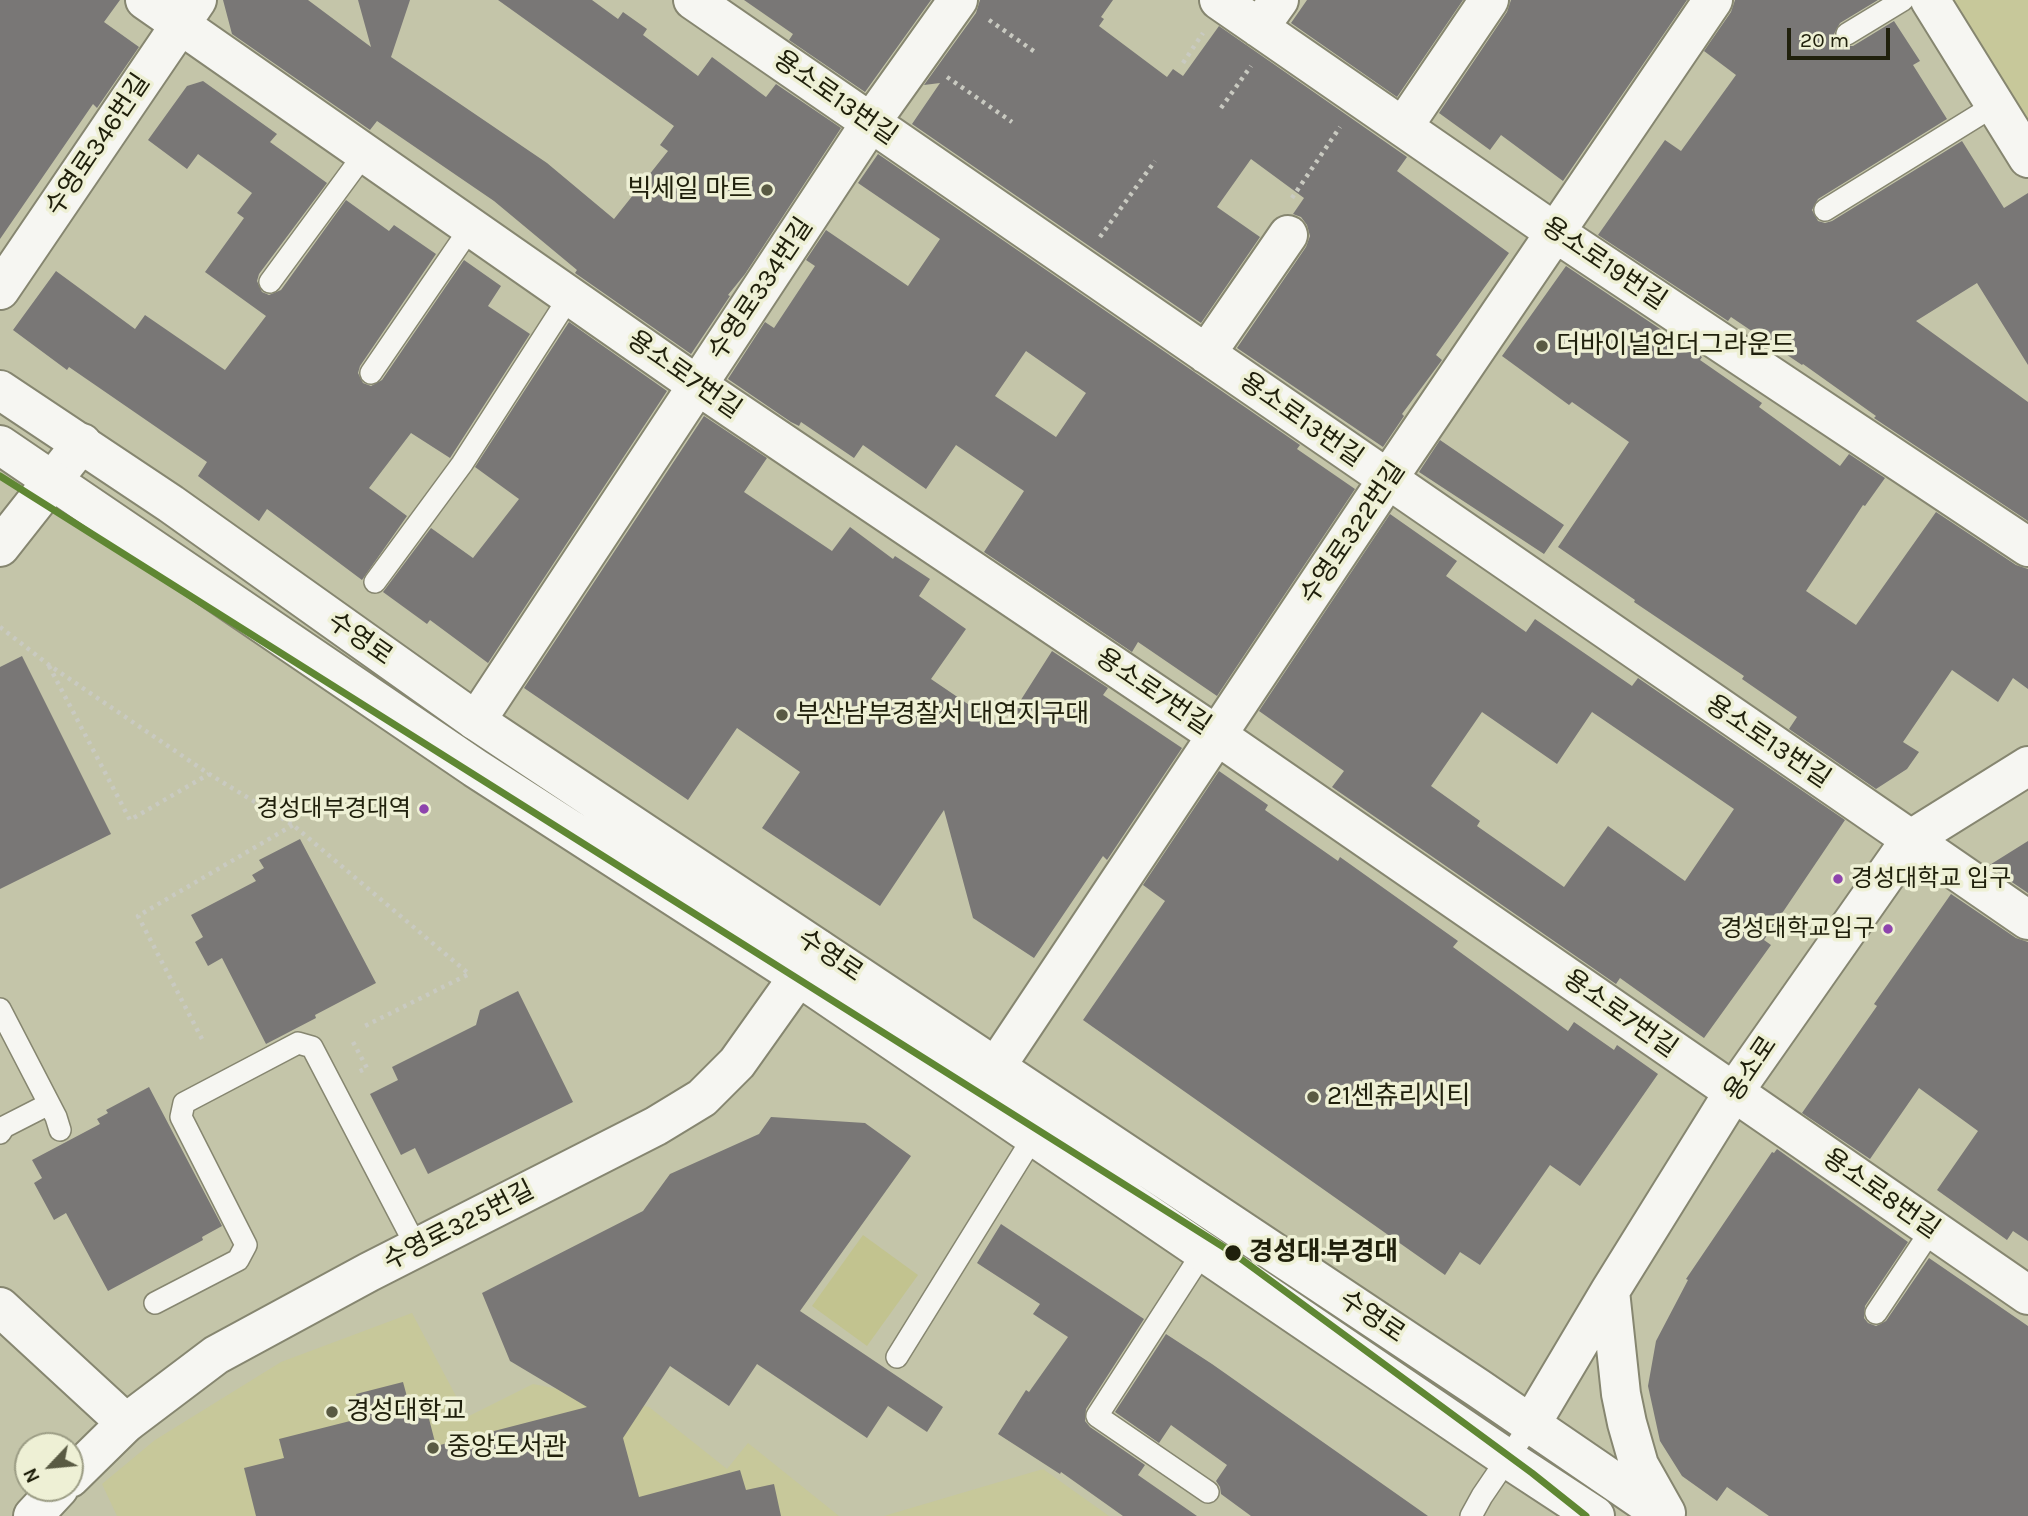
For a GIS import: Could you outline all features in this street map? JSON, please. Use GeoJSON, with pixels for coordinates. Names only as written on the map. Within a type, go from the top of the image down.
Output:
{"type":"FeatureCollection","features":[{"type":"Feature","properties":{"kind":"street","name":"용소로7번길"},"geometry":{"type":"LineString","coordinates":[[145,0],[188,12],[365,153],[697,385],[1218,736],[1733,1093]]}},
{"type":"Feature","properties":{"kind":"street","name":"용소로13번길"},"geometry":{"type":"LineString","coordinates":[[693,0],[2028,920]]}},
{"type":"Feature","properties":{"kind":"street","name":"용소로19번길"},"geometry":{"type":"LineString","coordinates":[[1219,0],[1270,22],[1360,98],[1556,233],[2028,547]]}},
{"type":"Feature","properties":{"kind":"street"},"geometry":{"type":"LineString","coordinates":[[1403,127],[1489,0]]}},
{"type":"Feature","properties":{"kind":"street","name":"수영로322번길"},"geometry":{"type":"LineString","coordinates":[[996,1068],[1387,480],[1713,0]]}},
{"type":"Feature","properties":{"kind":"street"},"geometry":{"type":"LineString","coordinates":[[1930,0],[2028,158]]}},
{"type":"Feature","properties":{"kind":"street","name":"수영로334번길"},"geometry":{"type":"LineString","coordinates":[[476,721],[871,122],[918,56],[969,8]]}},
{"type":"Feature","properties":{"kind":"street","name":"수영로346번길"},"geometry":{"type":"LineString","coordinates":[[0,290],[188,12]]}},
{"type":"Feature","properties":{"kind":"street"},"geometry":{"type":"LineString","coordinates":[[1206,354],[1289,218]]}},
{"type":"Feature","properties":{"kind":"street","name":"수영로"},"geometry":{"type":"LineString","coordinates":[[0,390],[82,443],[476,721],[809,962],[1034,1136],[1507,1459],[1595,1516]]}},
{"type":"Feature","properties":{"kind":"street"},"geometry":{"type":"LineString","coordinates":[[0,547],[82,443]]}},
{"type":"Feature","properties":{"kind":"street","name":"수영로"},"geometry":{"type":"LineString","coordinates":[[0,445],[475,768],[996,1068],[1666,1516]]}},
{"type":"Feature","properties":{"kind":"street","name":"용소로"},"geometry":{"type":"LineString","coordinates":[[1531,1424],[1610,1290],[1733,1093],[1910,839],[2028,766]]}},
{"type":"Feature","properties":{"kind":"street","name":"수영로325번길"},"geometry":{"type":"LineString","coordinates":[[84,1464],[126,1423],[216,1354],[656,1126],[702,1098],[737,1063],[809,962]]}},
{"type":"Feature","properties":{"kind":"street","name":"용소로8번길"},"geometry":{"type":"LineString","coordinates":[[1733,1093],[2028,1296]]}},
{"type":"Feature","properties":{"kind":"street"},"geometry":{"type":"LineString","coordinates":[[1610,1290],[1621,1394],[1627,1423],[1639,1465],[1666,1516]]}},
{"type":"Feature","properties":{"kind":"street"},"geometry":{"type":"LineString","coordinates":[[0,1307],[126,1423]]}},
{"type":"Feature","properties":{"kind":"street"},"geometry":{"type":"LineString","coordinates":[[33,1516],[46,1502]]}},
{"type":"Feature","properties":{"kind":"lane"},"geometry":{"type":"LineString","coordinates":[[1847,34],[1903,0]]}},
{"type":"Feature","properties":{"kind":"lane"},"geometry":{"type":"LineString","coordinates":[[1825,210],[1995,105]]}},
{"type":"Feature","properties":{"kind":"lane"},"geometry":{"type":"LineString","coordinates":[[270,282],[365,153]]}},
{"type":"Feature","properties":{"kind":"lane"},"geometry":{"type":"LineString","coordinates":[[371,373],[471,227]]}},
{"type":"Feature","properties":{"kind":"lane"},"geometry":{"type":"LineString","coordinates":[[375,582],[462,464],[570,296]]}},
{"type":"Feature","properties":{"kind":"lane"},"geometry":{"type":"LineString","coordinates":[[0,1009],[61,1130]]}},
{"type":"Feature","properties":{"kind":"lane"},"geometry":{"type":"LineString","coordinates":[[155,1303],[238,1260],[246,1245],[181,1117],[184,1103],[298,1043],[312,1047],[417,1248]]}},
{"type":"Feature","properties":{"kind":"lane"},"geometry":{"type":"LineString","coordinates":[[0,1133],[4,1127],[49,1104]]}},
{"type":"Feature","properties":{"kind":"lane"},"geometry":{"type":"LineString","coordinates":[[897,1357],[1034,1136]]}},
{"type":"Feature","properties":{"kind":"lane"},"geometry":{"type":"LineString","coordinates":[[1875,1313],[1932,1229]]}},
{"type":"Feature","properties":{"kind":"lane"},"geometry":{"type":"LineString","coordinates":[[1203,1252],[1097,1416],[1208,1492]]}},
{"type":"Feature","properties":{"kind":"lane"},"geometry":{"type":"LineString","coordinates":[[1471,1516],[1531,1424]]}},
{"type":"Feature","properties":{"kind":"path"},"geometry":{"type":"LineString","coordinates":[[969,8],[1035,52]]}},
{"type":"Feature","properties":{"kind":"path"},"geometry":{"type":"LineString","coordinates":[[1221,108],[1270,22]]}},
{"type":"Feature","properties":{"kind":"path"},"geometry":{"type":"LineString","coordinates":[[918,56],[1012,122]]}},
{"type":"Feature","properties":{"kind":"path"},"geometry":{"type":"LineString","coordinates":[[1289,218],[1360,98]]}},
{"type":"Feature","properties":{"kind":"path"},"geometry":{"type":"LineString","coordinates":[[1079,266],[1155,161]]}},
{"type":"Feature","properties":{"kind":"path"},"geometry":{"type":"LineString","coordinates":[[0,627],[49,665],[209,774],[293,825],[469,974],[363,1027]]}},
{"type":"Feature","properties":{"kind":"path"},"geometry":{"type":"LineString","coordinates":[[49,665],[130,820],[209,774]]}},
{"type":"Feature","properties":{"kind":"path"},"geometry":{"type":"LineString","coordinates":[[202,1039],[138,916],[293,825]]}},
{"type":"Feature","properties":{"kind":"path"},"geometry":{"type":"LineString","coordinates":[[353,1042],[367,1068]]}},
{"type":"Feature","properties":{"kind":"shaded area"},"geometry":{"type":"Polygon","coordinates":[[[1951,0],[2028,0],[2028,121],[1951,0]]]}},
{"type":"Feature","properties":{"kind":"shaded area"},"geometry":{"type":"Polygon","coordinates":[[[863,1235],[918,1275],[867,1346],[812,1306],[863,1235]]]}},
{"type":"Feature","properties":{"kind":"shaded area","name":"경성대학교"},"geometry":{"type":"Polygon","coordinates":[[[412,1313],[467,1417],[533,1384],[649,1407],[727,1469],[748,1443],[839,1516],[117,1516],[102,1484],[155,1440],[281,1362],[412,1313]]]}},
{"type":"Feature","properties":{"kind":"shaded area"},"geometry":{"type":"Polygon","coordinates":[[[1043,1469],[1109,1516],[884,1516],[1043,1469]]]}},
{"type":"Feature","properties":{"kind":"building"},"geometry":{"type":"Polygon","coordinates":[[[0,0],[120,0],[104,22],[139,47],[97,108],[93,104],[0,239],[0,0]]]}},
{"type":"Feature","properties":{"kind":"building"},"geometry":{"type":"Polygon","coordinates":[[[223,0],[308,0],[371,47],[358,0],[410,0],[391,57],[547,163],[614,219],[668,151],[660,145],[674,126],[498,0],[592,0],[618,19],[623,12],[647,29],[643,35],[698,76],[712,57],[766,97],[776,84],[841,128],[691,354],[575,273],[577,270],[494,201],[377,121],[370,130],[232,34],[223,0]]]}},
{"type":"Feature","properties":{"kind":"building"},"geometry":{"type":"Polygon","coordinates":[[[744,0],[931,0],[865,92],[789,40],[793,34],[744,0]]]}},
{"type":"Feature","properties":{"kind":"building"},"geometry":{"type":"Polygon","coordinates":[[[980,0],[1113,0],[1101,17],[1104,19],[1099,26],[1167,77],[1173,69],[1183,76],[1219,26],[1407,157],[1397,171],[1509,253],[1436,355],[1442,360],[1402,414],[1404,416],[1383,447],[1237,348],[1306,247],[1310,236],[1301,217],[1293,214],[1304,198],[1251,159],[1217,207],[1260,237],[1201,323],[912,124],[940,83],[924,85],[976,13],[980,0]]]}},
{"type":"Feature","properties":{"kind":"building"},"geometry":{"type":"Polygon","coordinates":[[[1307,0],[1463,0],[1397,97],[1291,23],[1307,0]]]}},
{"type":"Feature","properties":{"kind":"building"},"geometry":{"type":"Polygon","coordinates":[[[1511,0],[1687,0],[1563,181],[1501,135],[1490,150],[1439,113],[1507,12],[1511,0]]]}},
{"type":"Feature","properties":{"kind":"building"},"geometry":{"type":"Polygon","coordinates":[[[1735,0],[1878,0],[1840,23],[1834,34],[1836,40],[1841,46],[1853,46],[1894,21],[1920,61],[1913,65],[1947,119],[1818,199],[1812,210],[1818,221],[1832,221],[1962,141],[2004,208],[2028,193],[2028,365],[1977,283],[1916,321],[2028,402],[2028,521],[1874,418],[1876,416],[1803,364],[1731,317],[1728,321],[1598,235],[1665,140],[1681,151],[1736,75],[1704,51],[1731,12],[1735,0]]]}},
{"type":"Feature","properties":{"kind":"building"},"geometry":{"type":"Polygon","coordinates":[[[203,81],[277,134],[270,142],[327,183],[259,274],[257,281],[262,292],[269,295],[281,290],[346,200],[389,231],[394,225],[436,254],[360,366],[358,373],[363,383],[371,386],[382,380],[464,260],[501,286],[488,306],[530,334],[450,458],[411,433],[369,488],[407,516],[362,580],[267,509],[259,521],[198,476],[207,462],[69,367],[67,370],[13,330],[56,271],[135,329],[145,315],[225,370],[266,316],[205,272],[244,218],[237,213],[252,193],[198,154],[187,169],[148,140],[187,86],[203,81]]]}},
{"type":"Feature","properties":{"kind":"building"},"geometry":{"type":"Polygon","coordinates":[[[878,154],[1300,445],[1297,449],[1355,489],[1217,696],[1138,642],[1132,652],[984,552],[1024,491],[956,445],[926,489],[863,445],[854,458],[801,422],[799,426],[791,422],[728,379],[765,322],[774,328],[815,266],[806,260],[826,230],[908,286],[940,239],[858,183],[878,154]],[[1026,351],[995,396],[1056,437],[1086,393],[1026,351]]]}},
{"type":"Feature","properties":{"kind":"building"},"geometry":{"type":"Polygon","coordinates":[[[1566,266],[1702,357],[1700,360],[1762,403],[1759,407],[1840,466],[1849,454],[1885,478],[1865,506],[1863,505],[1806,591],[1856,625],[1936,512],[2016,565],[2028,569],[2028,689],[2013,678],[1998,702],[1952,670],[1903,742],[1919,752],[1907,769],[1876,789],[1789,729],[1797,717],[1742,679],[1744,676],[1558,547],[1629,442],[1572,402],[1569,405],[1502,356],[1566,266]]]}},
{"type":"Feature","properties":{"kind":"building"},"geometry":{"type":"Polygon","coordinates":[[[569,322],[667,391],[488,663],[430,620],[427,624],[383,592],[431,528],[473,558],[519,499],[475,467],[569,322]]]}},
{"type":"Feature","properties":{"kind":"building"},"geometry":{"type":"Polygon","coordinates":[[[704,416],[767,458],[744,492],[832,551],[850,527],[893,559],[895,556],[930,579],[919,596],[966,629],[931,679],[1003,728],[1052,651],[1108,688],[1103,695],[1182,748],[1107,860],[1103,856],[1034,958],[973,918],[944,810],[880,906],[762,828],[800,772],[737,728],[688,800],[524,688],[704,416]]]}},
{"type":"Feature","properties":{"kind":"building"},"geometry":{"type":"Polygon","coordinates":[[[1440,440],[1564,525],[1544,554],[1419,472],[1440,440]]]}},
{"type":"Feature","properties":{"kind":"building"},"geometry":{"type":"Polygon","coordinates":[[[1390,514],[1457,561],[1446,576],[1526,632],[1535,619],[1632,686],[1638,678],[1845,820],[1764,940],[1771,945],[1704,1038],[1620,978],[1616,984],[1332,787],[1344,771],[1259,711],[1390,514]],[[1482,712],[1431,786],[1480,821],[1477,826],[1564,887],[1608,826],[1685,881],[1734,809],[1592,712],[1557,764],[1482,712]]]}},
{"type":"Feature","properties":{"kind":"building"},"geometry":{"type":"Polygon","coordinates":[[[22,656],[111,834],[0,889],[0,667],[22,656]]]}},
{"type":"Feature","properties":{"kind":"building"},"geometry":{"type":"Polygon","coordinates":[[[1219,771],[1268,805],[1265,810],[1338,861],[1340,857],[1458,941],[1453,947],[1568,1031],[1574,1022],[1614,1050],[1617,1045],[1658,1074],[1580,1186],[1550,1165],[1480,1265],[1460,1252],[1445,1275],[1083,1020],[1165,901],[1143,885],[1219,771]]]}},
{"type":"Feature","properties":{"kind":"building"},"geometry":{"type":"Polygon","coordinates":[[[300,839],[376,983],[266,1044],[222,958],[208,966],[195,942],[203,937],[191,915],[256,881],[252,875],[264,868],[259,860],[300,839]]]}},
{"type":"Feature","properties":{"kind":"building"},"geometry":{"type":"Polygon","coordinates":[[[2028,841],[2028,893],[1988,866],[2028,841]]]}},
{"type":"Feature","properties":{"kind":"building"},"geometry":{"type":"Polygon","coordinates":[[[1951,894],[2016,938],[2028,942],[2028,1241],[2013,1231],[2007,1240],[1937,1190],[1978,1131],[1919,1088],[1870,1159],[1802,1113],[1951,894]]]}},
{"type":"Feature","properties":{"kind":"building"},"geometry":{"type":"Polygon","coordinates":[[[518,991],[573,1102],[428,1174],[415,1148],[401,1155],[370,1094],[398,1080],[392,1067],[476,1025],[480,1010],[518,991]]]}},
{"type":"Feature","properties":{"kind":"building"},"geometry":{"type":"Polygon","coordinates":[[[149,1087],[222,1226],[202,1237],[203,1240],[108,1291],[66,1213],[54,1220],[34,1183],[42,1178],[32,1160],[100,1124],[97,1119],[108,1113],[106,1110],[149,1087]]]}},
{"type":"Feature","properties":{"kind":"building"},"geometry":{"type":"Polygon","coordinates":[[[771,1117],[865,1123],[911,1156],[800,1311],[943,1407],[927,1432],[888,1406],[867,1438],[757,1364],[729,1406],[670,1366],[623,1438],[639,1497],[740,1470],[746,1490],[774,1484],[781,1516],[256,1516],[244,1468],[284,1458],[279,1439],[362,1418],[356,1394],[403,1382],[412,1415],[427,1411],[436,1446],[587,1407],[510,1361],[482,1293],[643,1211],[670,1174],[759,1134],[771,1117]]]}},
{"type":"Feature","properties":{"kind":"building"},"geometry":{"type":"Polygon","coordinates":[[[1777,1149],[1908,1242],[1865,1306],[1864,1318],[1868,1323],[1876,1326],[1886,1321],[1929,1258],[2028,1326],[2028,1516],[1769,1516],[1727,1487],[1717,1501],[1682,1476],[1660,1441],[1648,1386],[1656,1341],[1688,1280],[1686,1279],[1772,1152],[1777,1149]]]}},
{"type":"Feature","properties":{"kind":"building"},"geometry":{"type":"Polygon","coordinates":[[[1001,1224],[1144,1319],[1086,1409],[1085,1421],[1145,1465],[1138,1475],[1197,1516],[1123,1516],[1061,1472],[1060,1474],[998,1434],[1026,1390],[1029,1392],[1068,1337],[1033,1314],[1040,1304],[977,1263],[1001,1224]]]}},
{"type":"Feature","properties":{"kind":"building"},"geometry":{"type":"Polygon","coordinates":[[[1166,1334],[1428,1516],[1251,1516],[1221,1494],[1216,1481],[1227,1465],[1171,1425],[1159,1443],[1115,1412],[1166,1334]]]}},
{"type":"Feature","properties":{"kind":"transit line"},"geometry":{"type":"LineString","coordinates":[[0,476],[1233,1253],[1532,1473],[1586,1516]]}},
{"type":"Feature","properties":{"kind":"place","name":"빅세일 마트"},"geometry":{"type":"Point","coordinates":[767,190]}},
{"type":"Feature","properties":{"kind":"place","name":"더바이널언더그라운드"},"geometry":{"type":"Point","coordinates":[1542,346]}},
{"type":"Feature","properties":{"kind":"place","name":"부산남부경찰서 대연지구대"},"geometry":{"type":"Point","coordinates":[782,715]}},
{"type":"Feature","properties":{"kind":"place","name":"경성대부경대역"},"geometry":{"type":"Point","coordinates":[424,809]}},
{"type":"Feature","properties":{"kind":"place","name":"경성대학교 입구"},"geometry":{"type":"Point","coordinates":[1838,879]}},
{"type":"Feature","properties":{"kind":"place","name":"경성대학교입구"},"geometry":{"type":"Point","coordinates":[1888,929]}},
{"type":"Feature","properties":{"kind":"place","name":"21센츄리시티"},"geometry":{"type":"Point","coordinates":[1313,1097]}},
{"type":"Feature","properties":{"kind":"place","name":"경성대·부경대"},"geometry":{"type":"Point","coordinates":[1233,1253]}},
{"type":"Feature","properties":{"kind":"place","name":"경성대학교"},"geometry":{"type":"Point","coordinates":[332,1412]}},
{"type":"Feature","properties":{"kind":"place","name":"중앙도서관"},"geometry":{"type":"Point","coordinates":[433,1448]}}]}
